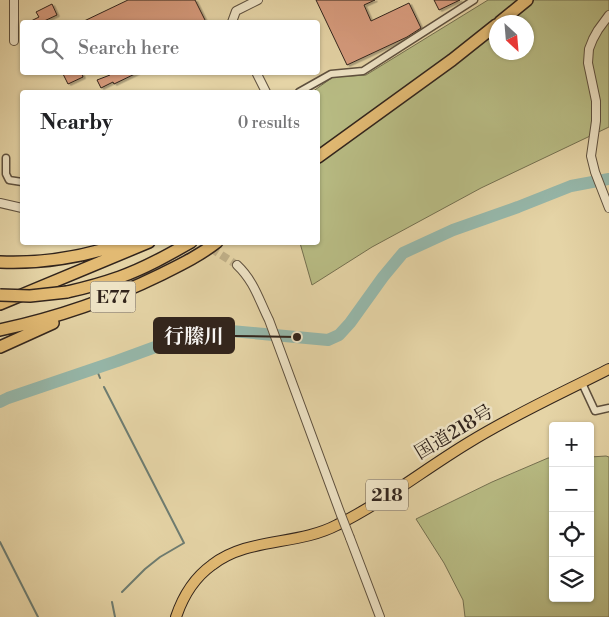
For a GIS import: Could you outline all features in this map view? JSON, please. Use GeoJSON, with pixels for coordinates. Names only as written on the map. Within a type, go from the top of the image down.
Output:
{"type":"FeatureCollection","features":[{"type":"Feature","properties":{"kind":"highway"},"geometry":{"type":"LineString","coordinates":[[509,15],[527,0]]}},
{"type":"Feature","properties":{"kind":"highway"},"geometry":{"type":"LineString","coordinates":[[320,156],[452,60],[489,31]]}},
{"type":"Feature","properties":{"kind":"highway"},"geometry":{"type":"LineString","coordinates":[[320,149],[383,109]]}},
{"type":"Feature","properties":{"kind":"highway"},"geometry":{"type":"LineString","coordinates":[[0,262],[36,262],[66,258],[97,252],[119,245]]}},
{"type":"Feature","properties":{"kind":"highway","name":"E77"},"geometry":{"type":"LineString","coordinates":[[0,304],[142,245]]}},
{"type":"Feature","properties":{"kind":"highway"},"geometry":{"type":"LineString","coordinates":[[0,295],[30,296],[67,292],[120,277],[185,245]]}},
{"type":"Feature","properties":{"kind":"highway","name":"E77"},"geometry":{"type":"LineString","coordinates":[[0,330],[55,316],[114,296],[186,262],[212,245]]}},
{"type":"Feature","properties":{"kind":"highway"},"geometry":{"type":"LineString","coordinates":[[0,347],[114,296]]}},
{"type":"Feature","properties":{"kind":"highway","name":"国道218号"},"geometry":{"type":"LineString","coordinates":[[176,617],[191,585],[212,565],[225,557],[250,547],[304,538],[335,527],[470,442],[514,417],[609,369]]}},
{"type":"Feature","properties":{"kind":"street"},"geometry":{"type":"LineString","coordinates":[[14,0],[14,41]]}},
{"type":"Feature","properties":{"kind":"street"},"geometry":{"type":"LineString","coordinates":[[233,20],[236,11],[258,0]]}},
{"type":"Feature","properties":{"kind":"street"},"geometry":{"type":"LineString","coordinates":[[303,90],[331,74],[363,71],[474,0]]}},
{"type":"Feature","properties":{"kind":"street"},"geometry":{"type":"LineString","coordinates":[[609,15],[598,30],[589,49],[588,63],[596,101],[596,121],[591,156],[594,172],[609,208]]}},
{"type":"Feature","properties":{"kind":"street"},"geometry":{"type":"LineString","coordinates":[[258,75],[265,90]]}},
{"type":"Feature","properties":{"kind":"street"},"geometry":{"type":"LineString","coordinates":[[6,158],[6,174],[9,180],[20,182]]}},
{"type":"Feature","properties":{"kind":"street"},"geometry":{"type":"LineString","coordinates":[[0,203],[20,208]]}},
{"type":"Feature","properties":{"kind":"street"},"geometry":{"type":"LineString","coordinates":[[237,266],[244,272],[256,289],[380,617]]}},
{"type":"Feature","properties":{"kind":"street"},"geometry":{"type":"LineString","coordinates":[[582,383],[595,411],[609,408]]}},
{"type":"Feature","properties":{"kind":"green space"},"geometry":{"type":"Polygon","coordinates":[[[488,0],[609,0],[609,127],[481,188],[372,247],[312,285],[301,245],[320,245],[320,90],[315,90],[333,77],[366,75],[488,0]]]}},
{"type":"Feature","properties":{"kind":"green space"},"geometry":{"type":"Polygon","coordinates":[[[594,457],[609,457],[609,617],[465,617],[463,600],[444,563],[416,519],[492,482],[549,458],[549,602],[594,602],[594,457]]]}},
{"type":"Feature","properties":{"kind":"building"},"geometry":{"type":"Polygon","coordinates":[[[128,0],[195,0],[205,20],[86,20],[128,0]]]}},
{"type":"Feature","properties":{"kind":"building"},"geometry":{"type":"Polygon","coordinates":[[[316,0],[375,0],[364,5],[371,21],[409,3],[421,28],[407,37],[347,65],[316,0]]]}},
{"type":"Feature","properties":{"kind":"building"},"geometry":{"type":"Polygon","coordinates":[[[434,0],[460,0],[439,10],[434,0]]]}},
{"type":"Feature","properties":{"kind":"building"},"geometry":{"type":"Polygon","coordinates":[[[52,4],[57,15],[46,20],[33,20],[39,17],[36,12],[52,4]]]}},
{"type":"Feature","properties":{"kind":"building"},"geometry":{"type":"Polygon","coordinates":[[[64,75],[82,75],[83,77],[68,84],[64,75]]]}},
{"type":"Feature","properties":{"kind":"building"},"geometry":{"type":"Polygon","coordinates":[[[110,75],[133,75],[101,88],[97,80],[110,75]]]}},
{"type":"Feature","properties":{"kind":"waterway"},"geometry":{"type":"LineString","coordinates":[[0,402],[188,335],[220,330],[328,340],[339,335],[350,323],[403,253],[453,230],[571,186],[609,179]]}},
{"type":"Feature","properties":{"kind":"waterway"},"geometry":{"type":"LineString","coordinates":[[96,368],[100,378]]}},
{"type":"Feature","properties":{"kind":"waterway"},"geometry":{"type":"LineString","coordinates":[[104,387],[184,543],[160,557],[122,592]]}},
{"type":"Feature","properties":{"kind":"waterway"},"geometry":{"type":"LineString","coordinates":[[0,542],[38,617]]}},
{"type":"Feature","properties":{"kind":"waterway"},"geometry":{"type":"LineString","coordinates":[[112,602],[115,617]]}},
{"type":"Feature","properties":{"kind":"tunnel"},"geometry":{"type":"LineString","coordinates":[[206,245],[237,265]]}},
{"type":"Feature","properties":{"kind":"place","name":"行縢川"},"geometry":{"type":"Point","coordinates":[297,337]}}]}
